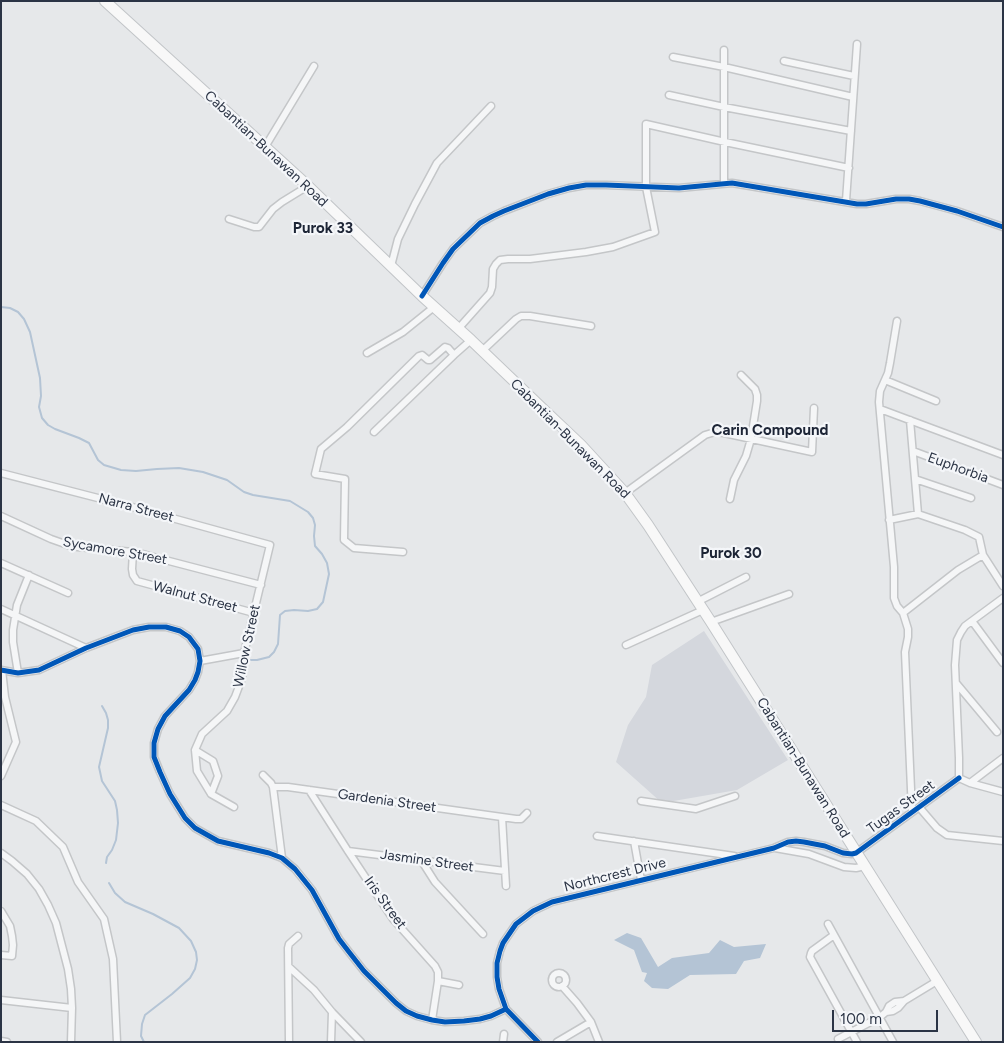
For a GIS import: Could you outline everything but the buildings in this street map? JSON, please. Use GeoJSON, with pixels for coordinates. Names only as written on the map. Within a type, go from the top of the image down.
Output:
{"type":"FeatureCollection","features":[{"type":"Feature","properties":{"kind":"main road","name":"Cabantian-Bunawan Road"},"geometry":{"type":"LineString","coordinates":[[104,1],[308,186],[580,445],[625,492],[711,622],[976,1042]]}},
{"type":"Feature","properties":{"kind":"street"},"geometry":{"type":"LineString","coordinates":[[846,201],[857,44]]}},
{"type":"Feature","properties":{"kind":"street"},"geometry":{"type":"LineString","coordinates":[[724,50],[724,183]]}},
{"type":"Feature","properties":{"kind":"street"},"geometry":{"type":"LineString","coordinates":[[673,57],[853,97]]}},
{"type":"Feature","properties":{"kind":"street"},"geometry":{"type":"LineString","coordinates":[[784,61],[854,76]]}},
{"type":"Feature","properties":{"kind":"street"},"geometry":{"type":"LineString","coordinates":[[265,147],[314,66]]}},
{"type":"Feature","properties":{"kind":"street"},"geometry":{"type":"LineString","coordinates":[[669,95],[851,131]]}},
{"type":"Feature","properties":{"kind":"street"},"geometry":{"type":"LineString","coordinates":[[391,266],[398,239],[437,163],[491,106]]}},
{"type":"Feature","properties":{"kind":"street"},"geometry":{"type":"LineString","coordinates":[[458,328],[490,293],[493,270],[500,260],[586,252],[613,247],[655,232],[646,187],[646,124],[849,168]]}},
{"type":"Feature","properties":{"kind":"street"},"geometry":{"type":"LineString","coordinates":[[422,296],[453,249],[480,224],[493,216],[548,194],[569,188],[606,185],[679,188],[741,183],[857,204],[909,199],[1003,227]]}},
{"type":"Feature","properties":{"kind":"street"},"geometry":{"type":"LineString","coordinates":[[229,219],[259,227],[273,209],[308,186]]}},
{"type":"Feature","properties":{"kind":"street"},"geometry":{"type":"LineString","coordinates":[[367,353],[403,332],[434,307]]}},
{"type":"Feature","properties":{"kind":"street"},"geometry":{"type":"LineString","coordinates":[[482,351],[520,316],[591,326]]}},
{"type":"Feature","properties":{"kind":"street"},"geometry":{"type":"LineString","coordinates":[[897,321],[890,363],[879,397],[894,567],[894,598],[897,606],[903,613],[908,629],[905,652],[912,812]]}},
{"type":"Feature","properties":{"kind":"street"},"geometry":{"type":"LineString","coordinates":[[374,432],[454,354],[471,340]]}},
{"type":"Feature","properties":{"kind":"street"},"geometry":{"type":"LineString","coordinates":[[403,552],[354,548],[344,540],[344,478],[315,474],[321,449],[347,427],[419,356],[422,355],[430,360],[445,346],[454,354]]}},
{"type":"Feature","properties":{"kind":"street"},"geometry":{"type":"LineString","coordinates":[[730,499],[734,480],[745,459],[751,439],[757,395],[755,389],[741,375]]}},
{"type":"Feature","properties":{"kind":"street"},"geometry":{"type":"LineString","coordinates":[[885,380],[936,400]]}},
{"type":"Feature","properties":{"kind":"street"},"geometry":{"type":"LineString","coordinates":[[625,492],[705,435],[715,432],[724,432],[812,452],[814,408]]}},
{"type":"Feature","properties":{"kind":"street"},"geometry":{"type":"LineString","coordinates":[[880,409],[1003,455]]}},
{"type":"Feature","properties":{"kind":"street"},"geometry":{"type":"LineString","coordinates":[[910,420],[918,514]]}},
{"type":"Feature","properties":{"kind":"street","name":"Euphorbia"},"geometry":{"type":"LineString","coordinates":[[913,451],[1003,484]]}},
{"type":"Feature","properties":{"kind":"street","name":"Narra Street"},"geometry":{"type":"LineString","coordinates":[[1,473],[270,545]]}},
{"type":"Feature","properties":{"kind":"street"},"geometry":{"type":"LineString","coordinates":[[915,479],[970,498]]}},
{"type":"Feature","properties":{"kind":"street"},"geometry":{"type":"LineString","coordinates":[[889,520],[918,514],[965,530],[979,537],[983,556],[1003,586]]}},
{"type":"Feature","properties":{"kind":"street","name":"Sycamore Street"},"geometry":{"type":"LineString","coordinates":[[1,516],[68,545],[133,552],[261,585]]}},
{"type":"Feature","properties":{"kind":"street","name":"Willow Street"},"geometry":{"type":"LineString","coordinates":[[195,750],[202,734],[227,711],[235,698],[244,668],[244,652],[270,545]]}},
{"type":"Feature","properties":{"kind":"street","name":"Walnut Street"},"geometry":{"type":"LineString","coordinates":[[133,552],[132,569],[137,581],[254,613]]}},
{"type":"Feature","properties":{"kind":"street"},"geometry":{"type":"LineString","coordinates":[[903,613],[958,570],[983,556]]}},
{"type":"Feature","properties":{"kind":"street"},"geometry":{"type":"LineString","coordinates":[[1,562],[68,593]]}},
{"type":"Feature","properties":{"kind":"street"},"geometry":{"type":"LineString","coordinates":[[18,673],[13,642],[15,615],[29,575]]}},
{"type":"Feature","properties":{"kind":"street"},"geometry":{"type":"LineString","coordinates":[[626,644],[700,606],[746,577]]}},
{"type":"Feature","properties":{"kind":"street"},"geometry":{"type":"LineString","coordinates":[[711,622],[789,594]]}},
{"type":"Feature","properties":{"kind":"street"},"geometry":{"type":"LineString","coordinates":[[1003,598],[972,621],[961,632],[957,640],[954,665],[959,778],[1003,792]]}},
{"type":"Feature","properties":{"kind":"street"},"geometry":{"type":"LineString","coordinates":[[1,609],[86,648]]}},
{"type":"Feature","properties":{"kind":"street"},"geometry":{"type":"LineString","coordinates":[[972,621],[1003,663]]}},
{"type":"Feature","properties":{"kind":"street"},"geometry":{"type":"LineString","coordinates":[[1,776],[16,742],[5,697],[2,670],[18,673],[39,670],[86,648],[133,630],[148,627],[166,627],[180,631],[189,637],[198,649],[200,661],[195,680],[165,716],[158,729],[154,743],[154,757],[178,807],[195,828],[218,841],[260,850],[282,858],[295,869],[312,890],[339,939],[364,971],[396,1003],[411,1013],[445,1022],[480,1019],[506,1009]]}},
{"type":"Feature","properties":{"kind":"street"},"geometry":{"type":"LineString","coordinates":[[200,661],[244,652]]}},
{"type":"Feature","properties":{"kind":"street"},"geometry":{"type":"LineString","coordinates":[[955,682],[997,732]]}},
{"type":"Feature","properties":{"kind":"street"},"geometry":{"type":"LineString","coordinates":[[195,750],[198,772],[211,794],[234,807]]}},
{"type":"Feature","properties":{"kind":"street"},"geometry":{"type":"LineString","coordinates":[[195,750],[213,761],[218,776],[211,794]]}},
{"type":"Feature","properties":{"kind":"street"},"geometry":{"type":"LineString","coordinates":[[970,783],[1003,758]]}},
{"type":"Feature","properties":{"kind":"street"},"geometry":{"type":"LineString","coordinates":[[263,775],[273,787],[282,858]]}},
{"type":"Feature","properties":{"kind":"street","name":"Tugas Street"},"geometry":{"type":"LineString","coordinates":[[856,853],[959,778]]}},
{"type":"Feature","properties":{"kind":"street","name":"Gardenia Street"},"geometry":{"type":"LineString","coordinates":[[273,787],[283,786],[520,819],[527,813]]}},
{"type":"Feature","properties":{"kind":"street","name":"Iris Street"},"geometry":{"type":"LineString","coordinates":[[309,790],[394,918],[435,966],[438,972],[438,982],[432,1020]]}},
{"type":"Feature","properties":{"kind":"street"},"geometry":{"type":"LineString","coordinates":[[641,801],[696,809],[735,796]]}},
{"type":"Feature","properties":{"kind":"street"},"geometry":{"type":"LineString","coordinates":[[1,805],[36,821],[63,847],[78,882],[104,919],[113,959],[117,1042]]}},
{"type":"Feature","properties":{"kind":"street"},"geometry":{"type":"LineString","coordinates":[[919,807],[936,828],[947,835],[1003,841]]}},
{"type":"Feature","properties":{"kind":"street"},"geometry":{"type":"LineString","coordinates":[[502,817],[506,886]]}},
{"type":"Feature","properties":{"kind":"street"},"geometry":{"type":"LineString","coordinates":[[597,836],[739,856]]}},
{"type":"Feature","properties":{"kind":"street"},"geometry":{"type":"LineString","coordinates":[[634,841],[641,880]]}},
{"type":"Feature","properties":{"kind":"street","name":"Northcrest Drive"},"geometry":{"type":"LineString","coordinates":[[538,1042],[506,1009],[498,989],[497,963],[503,943],[516,924],[533,911],[552,902],[774,848],[788,842],[814,843],[848,854],[856,853]]}},
{"type":"Feature","properties":{"kind":"street","name":"Northcrest Drive"},"geometry":{"type":"LineString","coordinates":[[774,848],[809,854],[851,868],[865,866]]}},
{"type":"Feature","properties":{"kind":"street"},"geometry":{"type":"LineString","coordinates":[[824,859],[829,848]]}},
{"type":"Feature","properties":{"kind":"street","name":"Jasmine Street"},"geometry":{"type":"LineString","coordinates":[[348,851],[505,871]]}},
{"type":"Feature","properties":{"kind":"street"},"geometry":{"type":"LineString","coordinates":[[1,853],[27,874],[39,889],[56,923],[68,969],[71,990],[71,1042]]}},
{"type":"Feature","properties":{"kind":"street"},"geometry":{"type":"LineString","coordinates":[[421,860],[435,882],[483,934]]}},
{"type":"Feature","properties":{"kind":"street"},"geometry":{"type":"LineString","coordinates":[[1,911],[10,926],[13,945],[12,956],[1,955]]}},
{"type":"Feature","properties":{"kind":"street"},"geometry":{"type":"LineString","coordinates":[[828,924],[893,1042]]}},
{"type":"Feature","properties":{"kind":"street"},"geometry":{"type":"LineString","coordinates":[[834,935],[812,951],[810,955],[857,1042]]}},
{"type":"Feature","properties":{"kind":"street"},"geometry":{"type":"LineString","coordinates":[[289,1042],[289,944],[298,936]]}},
{"type":"Feature","properties":{"kind":"street"},"geometry":{"type":"LineString","coordinates":[[289,968],[314,990],[361,1042]]}},
{"type":"Feature","properties":{"kind":"street"},"geometry":{"type":"LineString","coordinates":[[838,1039],[886,1012],[893,1012],[904,1001],[937,981]]}},
{"type":"Feature","properties":{"kind":"street"},"geometry":{"type":"LineString","coordinates":[[438,982],[458,985]]}},
{"type":"Feature","properties":{"kind":"street"},"geometry":{"type":"LineString","coordinates":[[562,986],[591,1022],[598,1042]]}},
{"type":"Feature","properties":{"kind":"street"},"geometry":{"type":"LineString","coordinates":[[1,1000],[72,1008]]}},
{"type":"Feature","properties":{"kind":"street"},"geometry":{"type":"LineString","coordinates":[[331,1042],[332,1012]]}},
{"type":"Feature","properties":{"kind":"street"},"geometry":{"type":"LineString","coordinates":[[557,1042],[591,1022]]}},
{"type":"Feature","properties":{"kind":"street"},"geometry":{"type":"LineString","coordinates":[[503,1042],[504,1034]]}},
{"type":"Feature","properties":{"kind":"street"},"geometry":{"type":"LineString","coordinates":[[1,1041],[7,1042]]}},
{"type":"Feature","properties":{"kind":"shaded area"},"geometry":{"type":"Polygon","coordinates":[[[704,631],[788,760],[737,790],[662,803],[616,762],[628,725],[646,697],[652,665],[704,631]]]}},
{"type":"Feature","properties":{"kind":"water"},"geometry":{"type":"Polygon","coordinates":[[[627,933],[641,938],[658,967],[672,958],[709,953],[720,940],[734,947],[766,944],[760,958],[744,961],[736,974],[690,975],[668,989],[652,988],[644,981],[647,973],[642,972],[634,950],[614,940],[627,933]]]}},
{"type":"Feature","properties":{"kind":"waterway"},"geometry":{"type":"LineString","coordinates":[[1,307],[10,308],[18,312],[24,319],[30,332],[40,378],[41,396],[39,407],[42,418],[55,429],[89,443],[98,460],[104,465],[121,470],[136,471],[179,468],[203,472],[227,480],[244,492],[290,501],[308,512],[313,518],[315,546],[327,563],[329,574],[323,602],[317,609],[285,611],[280,615],[278,644],[274,652],[269,657],[247,660]]}},
{"type":"Feature","properties":{"kind":"waterway"},"geometry":{"type":"LineString","coordinates":[[102,706],[108,720],[108,728],[99,767],[102,781],[115,801],[118,823],[116,840],[106,863]]}},
{"type":"Feature","properties":{"kind":"waterway"},"geometry":{"type":"LineString","coordinates":[[109,883],[115,893],[125,902],[179,928],[191,941],[196,952],[195,969],[190,978],[145,1015],[141,1036],[144,1042]]}},
{"type":"Feature","properties":{"kind":"cycle path"},"geometry":{"type":"LineString","coordinates":[[422,296],[453,249],[480,223],[504,211],[548,194],[586,185],[679,188],[732,183],[857,204],[909,199],[957,211],[1003,227]]}},
{"type":"Feature","properties":{"kind":"cycle path"},"geometry":{"type":"LineString","coordinates":[[1,670],[18,673],[39,670],[86,648],[133,630],[149,627],[166,627],[180,631],[189,637],[198,649],[200,661],[198,672],[189,690],[165,716],[158,729],[154,743],[154,757],[160,772],[170,794],[185,818],[195,828],[218,841],[269,853],[282,858],[295,869],[312,890],[339,939],[349,952],[364,971],[406,1011],[417,1016],[445,1022],[480,1019],[506,1009]]}},
{"type":"Feature","properties":{"kind":"cycle path"},"geometry":{"type":"LineString","coordinates":[[538,1042],[506,1009],[497,977],[497,963],[503,943],[516,924],[533,911],[552,902],[774,848],[788,842],[804,842],[825,846],[843,853],[856,853],[959,778]]}},
{"type":"Feature","properties":{"kind":"district","name":"Purok 33"},"geometry":{"type":"Point","coordinates":[323,229]}},
{"type":"Feature","properties":{"kind":"district","name":"Carin Compound"},"geometry":{"type":"Point","coordinates":[770,431]}},
{"type":"Feature","properties":{"kind":"district","name":"Purok 30"},"geometry":{"type":"Point","coordinates":[731,554]}}]}
